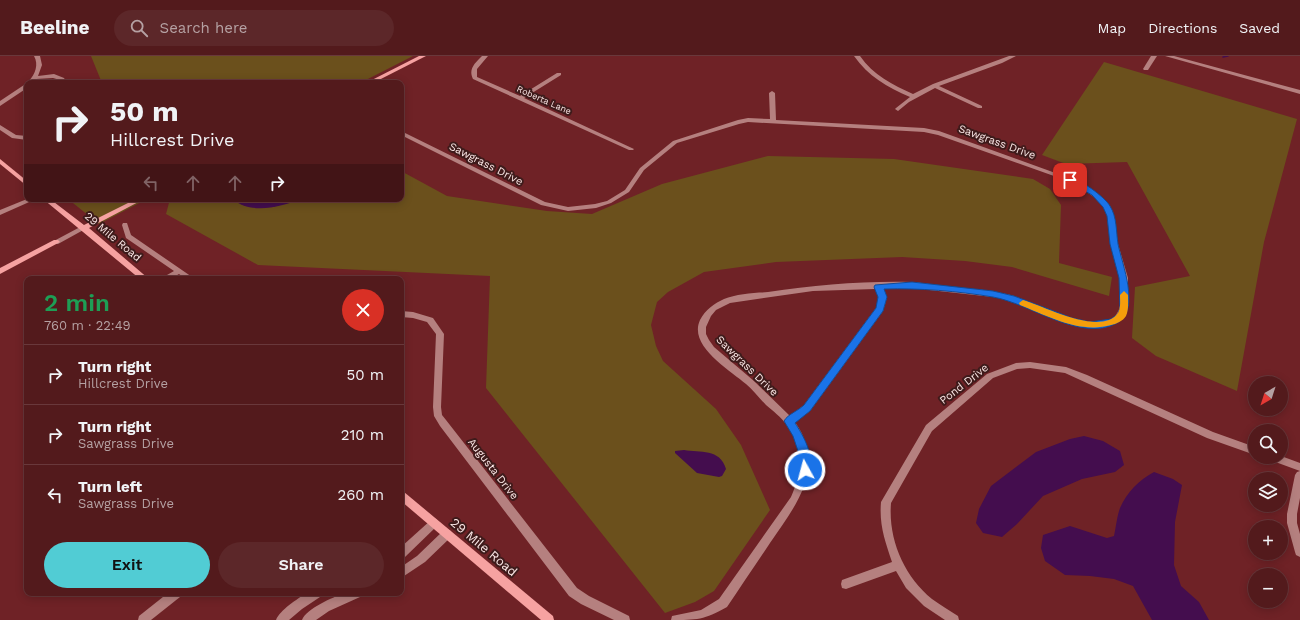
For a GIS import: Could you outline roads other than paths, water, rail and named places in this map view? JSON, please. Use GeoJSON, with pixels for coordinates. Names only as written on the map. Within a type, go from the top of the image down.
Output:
{"type":"FeatureCollection","features":[{"type":"Feature","properties":{"kind":"street"},"geometry":{"type":"LineString","coordinates":[[38,56],[40,62],[34,78],[58,76],[63,80]]}},
{"type":"Feature","properties":{"kind":"street"},"geometry":{"type":"LineString","coordinates":[[375,80],[423,56]]}},
{"type":"Feature","properties":{"kind":"street","name":"Roberta Lane"},"geometry":{"type":"LineString","coordinates":[[484,56],[473,70],[472,74],[475,78],[631,149]]}},
{"type":"Feature","properties":{"kind":"street"},"geometry":{"type":"LineString","coordinates":[[857,56],[876,76],[892,87],[913,96]]}},
{"type":"Feature","properties":{"kind":"street"},"geometry":{"type":"LineString","coordinates":[[898,109],[913,96],[1013,56]]}},
{"type":"Feature","properties":{"kind":"street"},"geometry":{"type":"LineString","coordinates":[[1146,69],[1154,56]]}},
{"type":"Feature","properties":{"kind":"street"},"geometry":{"type":"LineString","coordinates":[[1168,56],[1258,78],[1300,92]]}},
{"type":"Feature","properties":{"kind":"street"},"geometry":{"type":"LineString","coordinates":[[519,99],[559,74]]}},
{"type":"Feature","properties":{"kind":"street"},"geometry":{"type":"LineString","coordinates":[[935,86],[980,107]]}},
{"type":"Feature","properties":{"kind":"street"},"geometry":{"type":"LineString","coordinates":[[0,104],[24,87]]}},
{"type":"Feature","properties":{"kind":"street"},"geometry":{"type":"LineString","coordinates":[[772,93],[773,121]]}},
{"type":"Feature","properties":{"kind":"street","name":"Sawgrass Drive"},"geometry":{"type":"LineString","coordinates":[[404,134],[543,204],[568,209],[596,206],[618,197],[632,185],[642,169],[675,142],[748,120],[924,130],[939,133],[1050,172],[1084,186],[1106,206],[1111,216],[1114,244],[1124,278],[1124,308],[1121,315],[1114,321],[1090,325],[1070,321],[1011,298],[993,294],[912,285],[813,288],[728,300],[715,306],[707,314],[702,326],[703,336],[710,348],[747,380],[789,421],[797,435],[804,454],[805,470],[801,487],[794,500],[723,603],[710,612],[697,617],[676,620]]}},
{"type":"Feature","properties":{"kind":"street"},"geometry":{"type":"LineString","coordinates":[[0,127],[14,137],[24,138]]}},
{"type":"Feature","properties":{"kind":"street"},"geometry":{"type":"LineString","coordinates":[[0,161],[24,181]]}},
{"type":"Feature","properties":{"kind":"street"},"geometry":{"type":"LineString","coordinates":[[0,212],[24,199]]}},
{"type":"Feature","properties":{"kind":"street"},"geometry":{"type":"LineString","coordinates":[[0,212],[25,202]]}},
{"type":"Feature","properties":{"kind":"street","name":"29 Mile Road"},"geometry":{"type":"LineString","coordinates":[[50,202],[84,228],[140,276]]}},
{"type":"Feature","properties":{"kind":"street"},"geometry":{"type":"LineString","coordinates":[[0,271],[134,202]]}},
{"type":"Feature","properties":{"kind":"street"},"geometry":{"type":"LineString","coordinates":[[125,225],[128,236],[185,275]]}},
{"type":"Feature","properties":{"kind":"street"},"geometry":{"type":"LineString","coordinates":[[789,421],[807,408],[880,309],[883,297],[878,287]]}},
{"type":"Feature","properties":{"kind":"street","name":"Augusta Drive"},"geometry":{"type":"LineString","coordinates":[[404,314],[413,315],[430,320],[440,334],[437,407],[440,420],[573,592],[585,600],[625,620]]}},
{"type":"Feature","properties":{"kind":"street","name":"Pond Drive"},"geometry":{"type":"LineString","coordinates":[[954,620],[928,602],[910,584],[898,565],[887,532],[885,516],[886,502],[929,428],[990,376],[1002,370],[1016,366],[1030,365],[1066,370],[1210,434],[1248,448]]}},
{"type":"Feature","properties":{"kind":"street"},"geometry":{"type":"LineString","coordinates":[[1288,462],[1300,466]]}},
{"type":"Feature","properties":{"kind":"street"},"geometry":{"type":"LineString","coordinates":[[1300,475],[1292,514],[1292,523],[1300,552]]}},
{"type":"Feature","properties":{"kind":"street","name":"29 Mile Road"},"geometry":{"type":"LineString","coordinates":[[404,498],[549,620]]}},
{"type":"Feature","properties":{"kind":"street"},"geometry":{"type":"LineString","coordinates":[[404,551],[434,523]]}},
{"type":"Feature","properties":{"kind":"street"},"geometry":{"type":"LineString","coordinates":[[404,571],[421,559],[447,534]]}},
{"type":"Feature","properties":{"kind":"street"},"geometry":{"type":"LineString","coordinates":[[846,584],[898,565]]}},
{"type":"Feature","properties":{"kind":"street"},"geometry":{"type":"LineString","coordinates":[[143,620],[172,596]]}},
{"type":"Feature","properties":{"kind":"street"},"geometry":{"type":"LineString","coordinates":[[281,620],[298,605],[312,596]]}},
{"type":"Feature","properties":{"kind":"street"},"geometry":{"type":"LineString","coordinates":[[307,620],[325,607],[349,596]]}},
{"type":"Feature","properties":{"kind":"waterway"},"geometry":{"type":"LineString","coordinates":[[1223,57],[1228,56]]}}]}
